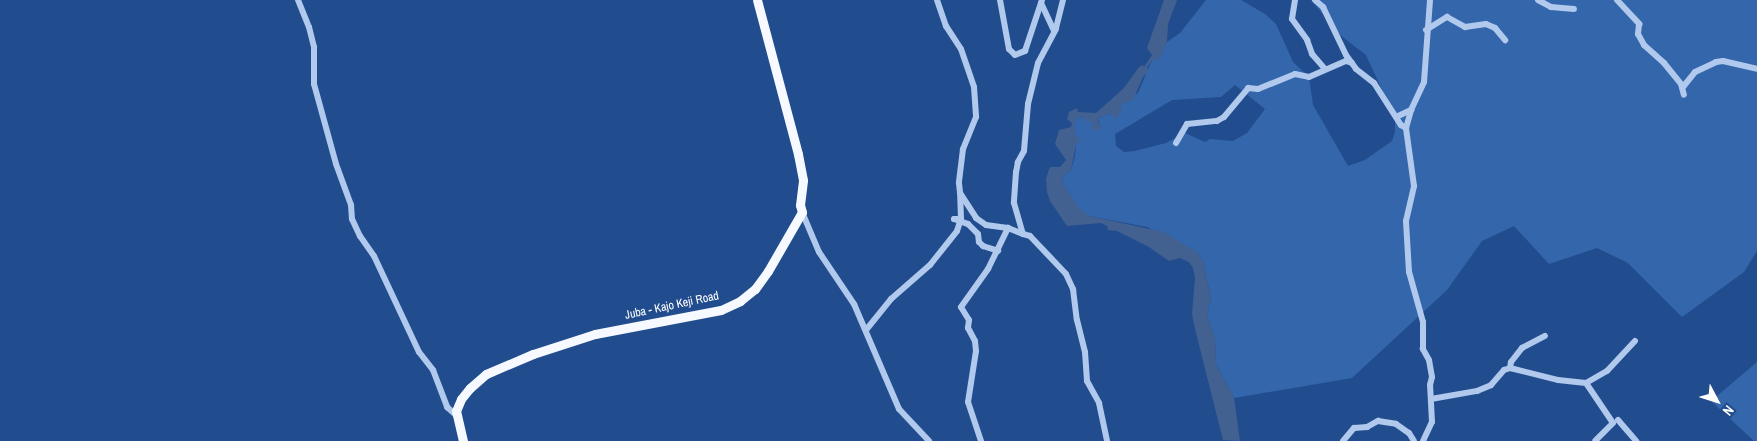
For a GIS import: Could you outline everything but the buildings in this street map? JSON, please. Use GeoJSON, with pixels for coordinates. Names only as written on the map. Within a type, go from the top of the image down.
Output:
{"type":"FeatureCollection","features":[{"type":"Feature","properties":{"kind":"main road"},"geometry":{"type":"LineString","coordinates":[[757,0],[798,154],[803,180],[800,205],[802,212]]}},
{"type":"Feature","properties":{"kind":"main road","name":"Juba - Kajo Keji Road"},"geometry":{"type":"LineString","coordinates":[[457,416],[456,411],[461,399],[470,388],[486,374],[508,363],[595,334],[721,310],[740,301],[755,289],[802,212]]}},
{"type":"Feature","properties":{"kind":"main road"},"geometry":{"type":"LineString","coordinates":[[457,416],[462,441]]}},
{"type":"Feature","properties":{"kind":"street"},"geometry":{"type":"LineString","coordinates":[[298,0],[309,27],[314,47],[314,84],[351,205],[352,219],[360,236],[374,256],[419,352],[433,370],[447,407],[457,416]]}},
{"type":"Feature","properties":{"kind":"street"},"geometry":{"type":"LineString","coordinates":[[866,330],[891,299],[930,265],[957,231],[961,219],[959,183],[963,149],[976,117],[974,87],[960,49],[946,26],[937,0]]}},
{"type":"Feature","properties":{"kind":"street"},"geometry":{"type":"LineString","coordinates":[[1000,0],[1008,49],[1015,55],[1026,50],[1041,0]]}},
{"type":"Feature","properties":{"kind":"street"},"geometry":{"type":"LineString","coordinates":[[1041,0],[1054,31]]}},
{"type":"Feature","properties":{"kind":"street"},"geometry":{"type":"LineString","coordinates":[[1023,234],[1014,203],[1016,172],[1018,162],[1024,151],[1024,124],[1038,63],[1054,31],[1063,0]]}},
{"type":"Feature","properties":{"kind":"street"},"geometry":{"type":"LineString","coordinates":[[1294,0],[1292,19],[1307,40],[1312,54],[1325,69]]}},
{"type":"Feature","properties":{"kind":"street"},"geometry":{"type":"LineString","coordinates":[[1315,0],[1323,7],[1352,63],[1374,83],[1396,117],[1406,128]]}},
{"type":"Feature","properties":{"kind":"street"},"geometry":{"type":"LineString","coordinates":[[1423,441],[1432,422],[1430,385],[1432,377],[1429,360],[1423,349],[1423,322],[1409,272],[1406,221],[1414,186],[1406,128],[1411,110],[1424,82],[1426,30],[1430,0]]}},
{"type":"Feature","properties":{"kind":"street"},"geometry":{"type":"LineString","coordinates":[[1538,0],[1550,7],[1574,9]]}},
{"type":"Feature","properties":{"kind":"street"},"geometry":{"type":"LineString","coordinates":[[1617,0],[1639,24],[1638,34],[1644,45],[1664,63],[1683,87],[1684,95]]}},
{"type":"Feature","properties":{"kind":"street"},"geometry":{"type":"LineString","coordinates":[[1426,30],[1446,17],[1464,27],[1486,24],[1495,28],[1505,40]]}},
{"type":"Feature","properties":{"kind":"street"},"geometry":{"type":"LineString","coordinates":[[1176,143],[1187,124],[1217,121],[1236,104],[1248,88],[1258,89],[1295,74],[1309,77],[1346,61],[1352,63]]}},
{"type":"Feature","properties":{"kind":"street"},"geometry":{"type":"LineString","coordinates":[[1683,87],[1696,72],[1716,62],[1757,69]]}},
{"type":"Feature","properties":{"kind":"street"},"geometry":{"type":"LineString","coordinates":[[1396,117],[1411,110]]}},
{"type":"Feature","properties":{"kind":"street"},"geometry":{"type":"LineString","coordinates":[[960,193],[981,222],[986,225],[1008,228],[1030,236],[1066,274],[1073,289],[1076,320],[1085,352],[1087,381],[1099,403],[1107,441]]}},
{"type":"Feature","properties":{"kind":"street"},"geometry":{"type":"LineString","coordinates":[[802,212],[819,252],[854,304],[900,409],[929,441]]}},
{"type":"Feature","properties":{"kind":"street"},"geometry":{"type":"LineString","coordinates":[[961,219],[954,219],[968,224],[978,234],[979,242],[983,246],[998,251]]}},
{"type":"Feature","properties":{"kind":"street"},"geometry":{"type":"LineString","coordinates":[[981,441],[968,402],[976,351],[975,341],[968,328],[969,320],[961,307],[979,284],[998,251],[1008,228]]}},
{"type":"Feature","properties":{"kind":"street"},"geometry":{"type":"LineString","coordinates":[[1510,368],[1511,362],[1522,348],[1545,336]]}},
{"type":"Feature","properties":{"kind":"street"},"geometry":{"type":"LineString","coordinates":[[1431,399],[1477,391],[1491,384],[1504,370],[1510,368],[1558,380],[1586,383],[1607,371],[1636,341]]}},
{"type":"Feature","properties":{"kind":"street"},"geometry":{"type":"LineString","coordinates":[[1586,383],[1613,423],[1595,441]]}},
{"type":"Feature","properties":{"kind":"street"},"geometry":{"type":"LineString","coordinates":[[1618,420],[1636,441]]}},
{"type":"Feature","properties":{"kind":"street"},"geometry":{"type":"LineString","coordinates":[[1343,441],[1354,428],[1367,427],[1378,421],[1396,424],[1408,433],[1414,441]]}},
{"type":"Feature","properties":{"kind":"shaded area"},"geometry":{"type":"Polygon","coordinates":[[[1164,0],[1177,0],[1168,24],[1167,42],[1162,54],[1157,60],[1152,60],[1147,68],[1149,71],[1143,77],[1133,100],[1120,104],[1122,110],[1115,120],[1110,113],[1097,119],[1102,128],[1098,130],[1091,129],[1093,122],[1085,121],[1085,118],[1079,117],[1076,119],[1074,127],[1076,130],[1074,132],[1080,140],[1076,145],[1071,170],[1064,175],[1062,183],[1080,209],[1089,216],[1164,232],[1198,253],[1203,262],[1211,298],[1207,315],[1215,339],[1216,364],[1234,398],[1240,441],[1223,440],[1192,314],[1195,278],[1193,268],[1189,262],[1180,258],[1169,261],[1149,247],[1117,231],[1108,230],[1107,226],[1101,223],[1067,226],[1050,201],[1047,192],[1046,179],[1049,169],[1051,167],[1060,167],[1066,160],[1055,144],[1059,130],[1071,127],[1072,123],[1067,119],[1069,112],[1077,108],[1078,112],[1096,113],[1124,88],[1139,67],[1143,65],[1144,67],[1152,55],[1147,48],[1164,0]]]}},
{"type":"Feature","properties":{"kind":"shaded area"},"geometry":{"type":"Polygon","coordinates":[[[1206,0],[1241,0],[1265,14],[1276,24],[1293,62],[1309,77],[1313,105],[1348,166],[1365,160],[1392,141],[1395,132],[1395,118],[1366,55],[1340,35],[1311,0],[1757,0],[1757,251],[1744,272],[1682,317],[1628,263],[1597,248],[1549,264],[1514,226],[1482,241],[1447,290],[1352,378],[1234,398],[1216,364],[1215,339],[1207,315],[1211,298],[1203,262],[1198,253],[1147,227],[1089,216],[1080,210],[1062,183],[1064,175],[1071,170],[1075,156],[1076,145],[1073,128],[1075,119],[1079,117],[1100,123],[1097,119],[1110,113],[1112,115],[1120,109],[1120,104],[1138,93],[1152,60],[1159,58],[1167,42],[1180,33],[1206,0]],[[1235,85],[1221,97],[1172,100],[1115,134],[1116,146],[1124,152],[1135,151],[1166,143],[1185,133],[1205,142],[1210,139],[1233,141],[1247,133],[1265,109],[1235,85]]]}},
{"type":"Feature","properties":{"kind":"shaded area"},"geometry":{"type":"Polygon","coordinates":[[[1757,362],[1757,441],[1754,441],[1711,401],[1757,362]]]}}]}
